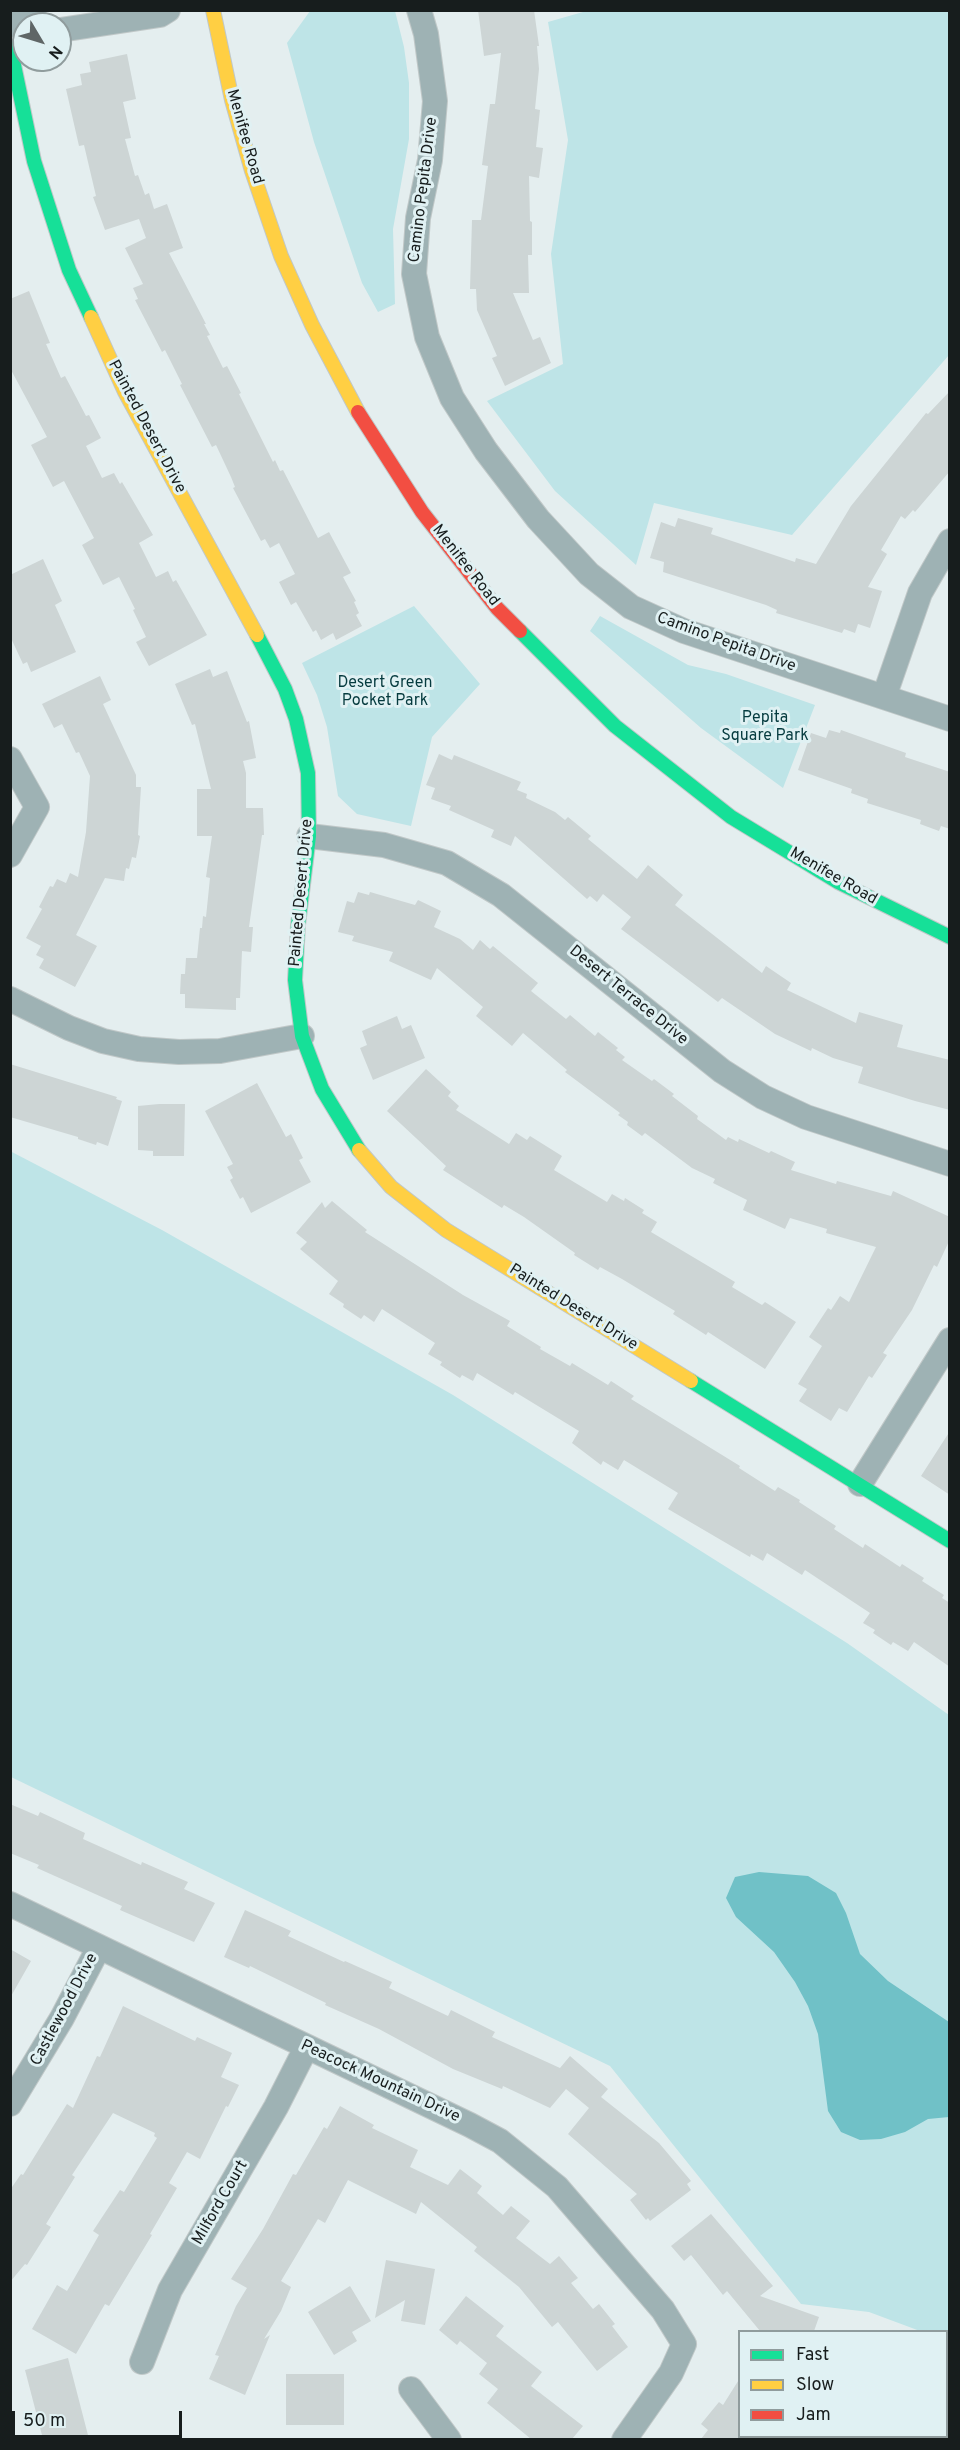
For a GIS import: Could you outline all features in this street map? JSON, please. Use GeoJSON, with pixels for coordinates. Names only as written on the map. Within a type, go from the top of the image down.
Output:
{"type":"FeatureCollection","features":[{"type":"Feature","properties":{"kind":"street"},"geometry":{"type":"LineString","coordinates":[[10,26],[34,10]]}},
{"type":"Feature","properties":{"kind":"street"},"geometry":{"type":"LineString","coordinates":[[72,28],[160,15],[168,10]]}},
{"type":"Feature","properties":{"kind":"street","name":"Menifee Road"},"geometry":{"type":"LineString","coordinates":[[213,10],[232,100],[252,171],[281,256],[312,325],[372,436],[422,512],[497,608],[615,726],[731,817],[838,882],[903,916],[950,937]]}},
{"type":"Feature","properties":{"kind":"street","name":"Camino Pepita Drive"},"geometry":{"type":"LineString","coordinates":[[419,10],[426,34],[435,101],[430,160],[418,218],[414,274],[427,337],[452,398],[486,451],[538,519],[589,574],[631,607],[684,631],[950,720]]}},
{"type":"Feature","properties":{"kind":"street","name":"Painted Desert Drive"},"geometry":{"type":"LineString","coordinates":[[10,46],[34,160],[69,270],[125,392],[285,689],[298,728],[308,773],[309,836],[296,951],[297,1005],[302,1036],[322,1089],[350,1138],[378,1173],[415,1206],[467,1243],[950,1541]]}},
{"type":"Feature","properties":{"kind":"street"},"geometry":{"type":"LineString","coordinates":[[884,697],[920,593],[950,541]]}},
{"type":"Feature","properties":{"kind":"street"},"geometry":{"type":"LineString","coordinates":[[10,759],[37,807],[10,855]]}},
{"type":"Feature","properties":{"kind":"street","name":"Desert Terrace Drive"},"geometry":{"type":"LineString","coordinates":[[309,836],[384,845],[447,864],[501,895],[722,1071],[763,1097],[806,1117],[950,1164]]}},
{"type":"Feature","properties":{"kind":"street"},"geometry":{"type":"LineString","coordinates":[[10,999],[69,1028],[103,1041],[139,1049],[179,1052],[220,1051],[302,1036]]}},
{"type":"Feature","properties":{"kind":"street"},"geometry":{"type":"LineString","coordinates":[[860,1484],[950,1340]]}},
{"type":"Feature","properties":{"kind":"street","name":"Peacock Mountain Drive"},"geometry":{"type":"LineString","coordinates":[[10,1904],[470,2125],[500,2141],[557,2187],[663,2310],[684,2344],[671,2373],[624,2439]]}},
{"type":"Feature","properties":{"kind":"street","name":"Castlewood Drive"},"geometry":{"type":"LineString","coordinates":[[10,2104],[62,2018],[99,1947]]}},
{"type":"Feature","properties":{"kind":"street","name":"Milford Court"},"geometry":{"type":"LineString","coordinates":[[142,2362],[170,2290],[276,2107],[306,2048]]}},
{"type":"Feature","properties":{"kind":"street"},"geometry":{"type":"LineString","coordinates":[[411,2389],[449,2439]]}},
{"type":"Feature","properties":{"kind":"green space"},"geometry":{"type":"Polygon","coordinates":[[[590,10],[949,11],[949,355],[792,535],[654,503],[636,565],[555,491],[487,401],[563,364],[551,254],[568,140],[548,22],[590,10]]]}},
{"type":"Feature","properties":{"kind":"green space"},"geometry":{"type":"Polygon","coordinates":[[[310,11],[395,11],[404,47],[409,83],[409,139],[393,229],[395,304],[378,312],[362,283],[314,142],[287,43],[310,11]]]}},
{"type":"Feature","properties":{"kind":"green space","name":"Desert Green Pocket Park"},"geometry":{"type":"Polygon","coordinates":[[[414,606],[480,684],[432,737],[411,826],[357,814],[338,796],[327,727],[317,695],[302,663],[414,606]]]}},
{"type":"Feature","properties":{"kind":"green space","name":"Pepita Square Park"},"geometry":{"type":"Polygon","coordinates":[[[600,616],[688,665],[726,674],[815,705],[783,788],[701,728],[590,631],[600,616]]]}},
{"type":"Feature","properties":{"kind":"green space"},"geometry":{"type":"Polygon","coordinates":[[[10,1151],[162,1230],[453,1395],[847,1643],[949,1715],[949,2342],[948,2330],[917,2330],[869,2312],[801,2304],[610,2066],[11,1777],[10,1151]]]}},
{"type":"Feature","properties":{"kind":"water"},"geometry":{"type":"Polygon","coordinates":[[[759,1872],[808,1876],[836,1893],[846,1913],[860,1954],[888,1981],[949,2022],[949,2117],[928,2119],[905,2132],[881,2139],[860,2140],[841,2132],[828,2111],[818,2034],[808,2006],[774,1952],[736,1917],[726,1898],[735,1877],[759,1872]]]}},
{"type":"Feature","properties":{"kind":"building"},"geometry":{"type":"Polygon","coordinates":[[[478,10],[534,10],[539,46],[537,46],[539,69],[535,109],[540,110],[536,147],[543,148],[539,178],[529,176],[532,255],[528,255],[529,293],[513,293],[533,340],[540,337],[551,363],[505,386],[492,358],[497,356],[477,310],[476,289],[470,289],[472,220],[481,220],[488,166],[482,165],[490,104],[495,104],[501,53],[484,56],[478,10]]]}},
{"type":"Feature","properties":{"kind":"building"},"geometry":{"type":"Polygon","coordinates":[[[127,54],[136,99],[123,102],[131,138],[125,139],[135,176],[138,175],[145,195],[149,193],[154,209],[167,204],[183,248],[169,253],[206,324],[204,324],[210,335],[207,336],[223,368],[227,366],[273,462],[275,460],[280,471],[283,470],[318,538],[329,532],[351,573],[343,577],[356,601],[354,602],[359,613],[356,615],[362,626],[336,640],[333,633],[321,640],[316,630],[313,632],[296,602],[291,605],[279,582],[295,574],[279,543],[270,548],[265,539],[261,541],[233,488],[235,487],[216,445],[212,447],[165,350],[162,352],[135,300],[138,299],[133,288],[143,284],[125,248],[146,238],[139,219],[105,230],[93,197],[96,196],[84,145],[79,146],[66,89],[82,85],[80,74],[91,72],[89,62],[127,54]]]}},
{"type":"Feature","properties":{"kind":"building"},"geometry":{"type":"Polygon","coordinates":[[[29,291],[50,343],[46,344],[61,378],[65,376],[86,416],[89,415],[101,438],[86,446],[102,478],[114,473],[120,484],[122,482],[153,535],[139,543],[156,577],[168,571],[173,582],[176,580],[207,635],[149,666],[136,642],[146,637],[119,577],[103,585],[82,545],[94,538],[64,481],[53,487],[31,445],[47,437],[10,368],[10,299],[29,291]]]}},
{"type":"Feature","properties":{"kind":"building"},"geometry":{"type":"Polygon","coordinates":[[[950,391],[950,471],[915,512],[913,510],[905,519],[901,516],[881,550],[887,554],[868,587],[882,591],[870,628],[858,624],[855,633],[844,629],[842,633],[776,613],[777,610],[766,605],[663,572],[664,562],[650,558],[661,522],[675,527],[678,518],[713,528],[711,534],[795,562],[796,558],[816,564],[851,506],[926,413],[928,414],[950,391]]]}},
{"type":"Feature","properties":{"kind":"building"},"geometry":{"type":"Polygon","coordinates":[[[43,559],[62,601],[55,605],[76,652],[31,672],[27,662],[23,664],[10,636],[10,575],[43,559]]]}},
{"type":"Feature","properties":{"kind":"building"},"geometry":{"type":"Polygon","coordinates":[[[210,669],[213,677],[227,671],[247,722],[249,721],[256,758],[243,761],[246,773],[246,808],[263,808],[264,835],[262,835],[249,927],[253,927],[251,952],[242,951],[240,998],[236,998],[236,1010],[185,1008],[185,994],[180,994],[181,974],[185,974],[186,958],[197,958],[200,928],[202,928],[203,916],[206,917],[210,878],[206,877],[212,836],[197,836],[197,789],[211,789],[195,724],[192,725],[175,684],[210,669]]]}},
{"type":"Feature","properties":{"kind":"building"},"geometry":{"type":"Polygon","coordinates":[[[100,676],[111,700],[103,704],[136,775],[136,787],[141,787],[138,835],[140,836],[136,858],[132,857],[129,869],[126,868],[124,881],[105,878],[76,935],[97,946],[75,987],[39,968],[44,959],[36,955],[41,946],[26,938],[42,909],[39,907],[50,886],[53,887],[57,879],[66,883],[70,873],[78,877],[86,832],[90,776],[62,724],[54,728],[42,704],[100,676]]]}},
{"type":"Feature","properties":{"kind":"building"},"geometry":{"type":"Polygon","coordinates":[[[829,730],[840,733],[841,730],[906,753],[905,757],[950,772],[950,829],[941,826],[939,831],[920,824],[921,820],[867,803],[868,799],[851,793],[852,789],[798,770],[811,733],[826,738],[829,730]]]}},
{"type":"Feature","properties":{"kind":"building"},"geometry":{"type":"Polygon","coordinates":[[[439,754],[452,760],[454,755],[521,782],[517,790],[527,794],[526,798],[555,812],[565,820],[568,817],[591,836],[588,839],[637,879],[648,865],[683,895],[675,905],[762,973],[766,966],[791,983],[787,990],[856,1023],[859,1012],[903,1025],[897,1047],[950,1060],[950,1110],[858,1083],[863,1067],[833,1058],[812,1048],[811,1051],[775,1034],[722,998],[718,1002],[621,929],[631,917],[603,894],[597,902],[590,896],[587,899],[515,836],[511,846],[491,837],[494,830],[449,810],[451,806],[431,799],[435,788],[426,785],[439,754]]]}},
{"type":"Feature","properties":{"kind":"building"},"geometry":{"type":"Polygon","coordinates":[[[358,892],[369,895],[370,892],[415,905],[418,900],[441,911],[434,927],[460,939],[473,950],[480,940],[490,949],[493,946],[538,983],[531,991],[566,1019],[570,1015],[595,1036],[598,1032],[618,1048],[616,1050],[625,1057],[622,1060],[674,1094],[672,1096],[698,1116],[697,1119],[726,1140],[728,1137],[738,1142],[739,1139],[795,1162],[791,1170],[836,1184],[837,1181],[891,1196],[893,1191],[950,1217],[950,1239],[937,1267],[934,1265],[912,1310],[883,1353],[887,1355],[872,1378],[869,1376],[847,1412],[839,1408],[831,1421],[799,1401],[807,1389],[798,1384],[822,1346],[809,1337],[828,1308],[831,1310],[840,1296],[849,1302],[876,1247],[826,1233],[827,1229],[790,1218],[785,1229],[743,1210],[747,1200],[713,1183],[715,1179],[692,1168],[645,1133],[642,1136],[627,1125],[628,1122],[618,1115],[620,1113],[565,1072],[567,1070],[523,1033],[512,1046],[476,1016],[483,1007],[437,968],[431,980],[389,961],[393,952],[352,941],[354,936],[338,932],[347,901],[354,903],[358,892]]]}},
{"type":"Feature","properties":{"kind":"building"},"geometry":{"type":"Polygon","coordinates":[[[397,1016],[402,1029],[411,1025],[425,1058],[373,1080],[360,1048],[367,1045],[362,1031],[397,1016]]]}},
{"type":"Feature","properties":{"kind":"building"},"geometry":{"type":"Polygon","coordinates":[[[10,1064],[117,1097],[116,1099],[122,1101],[108,1146],[97,1142],[96,1145],[78,1139],[78,1137],[10,1117],[10,1064]]]}},
{"type":"Feature","properties":{"kind":"building"},"geometry":{"type":"Polygon","coordinates":[[[426,1069],[451,1092],[448,1096],[459,1106],[456,1110],[509,1144],[516,1133],[527,1140],[530,1136],[562,1156],[554,1170],[607,1202],[612,1194],[624,1201],[625,1198],[657,1222],[651,1232],[735,1282],[732,1287],[762,1305],[765,1302],[796,1322],[765,1369],[708,1332],[706,1335],[673,1314],[675,1311],[622,1279],[600,1267],[598,1270],[524,1217],[504,1205],[502,1208],[443,1170],[446,1166],[387,1111],[426,1069]]]}},
{"type":"Feature","properties":{"kind":"building"},"geometry":{"type":"Polygon","coordinates":[[[257,1083],[286,1137],[291,1134],[303,1158],[299,1160],[311,1182],[251,1213],[243,1197],[240,1199],[230,1180],[233,1178],[227,1167],[233,1164],[205,1111],[257,1083]]]}},
{"type":"Feature","properties":{"kind":"building"},"geometry":{"type":"Polygon","coordinates":[[[185,1104],[184,1156],[153,1156],[153,1151],[138,1150],[138,1106],[185,1104]]]}},
{"type":"Feature","properties":{"kind":"building"},"geometry":{"type":"Polygon","coordinates":[[[332,1201],[367,1230],[365,1232],[463,1295],[510,1321],[507,1326],[541,1347],[540,1349],[570,1366],[572,1363],[608,1385],[611,1381],[634,1396],[631,1399],[740,1466],[739,1468],[775,1491],[778,1487],[800,1500],[799,1502],[836,1526],[834,1529],[863,1548],[865,1544],[900,1567],[902,1564],[924,1578],[922,1581],[944,1595],[942,1598],[950,1603],[950,1667],[914,1642],[908,1651],[893,1642],[891,1645],[873,1633],[875,1630],[863,1623],[870,1613],[805,1570],[802,1575],[767,1553],[763,1561],[751,1554],[750,1557],[668,1509],[678,1493],[624,1460],[618,1470],[603,1461],[601,1465],[572,1443],[579,1431],[515,1392],[513,1395],[477,1373],[473,1381],[462,1375],[460,1378],[440,1365],[442,1362],[428,1354],[435,1343],[382,1309],[374,1322],[364,1315],[361,1319],[343,1307],[344,1304],[329,1294],[338,1281],[300,1249],[307,1242],[296,1233],[322,1202],[325,1208],[332,1201]]]}},
{"type":"Feature","properties":{"kind":"building"},"geometry":{"type":"Polygon","coordinates":[[[950,1431],[950,1495],[921,1476],[950,1431]]]}},
{"type":"Feature","properties":{"kind":"building"},"geometry":{"type":"Polygon","coordinates":[[[10,1804],[38,1816],[40,1812],[85,1833],[83,1839],[141,1865],[142,1862],[188,1882],[184,1889],[215,1903],[194,1942],[120,1910],[122,1906],[37,1868],[39,1865],[10,1853],[10,1804]]]}},
{"type":"Feature","properties":{"kind":"building"},"geometry":{"type":"Polygon","coordinates":[[[245,1910],[291,1931],[288,1936],[392,1982],[389,1988],[448,2016],[451,2010],[495,2032],[492,2037],[560,2068],[570,2056],[608,2089],[601,2097],[659,2143],[691,2181],[687,2184],[691,2190],[650,2221],[648,2218],[646,2220],[630,2200],[637,2194],[568,2134],[589,2108],[566,2089],[550,2108],[503,2086],[502,2089],[453,2069],[379,2029],[325,2005],[326,2003],[250,1966],[249,1968],[224,1957],[245,1910]]]}},
{"type":"Feature","properties":{"kind":"building"},"geometry":{"type":"Polygon","coordinates":[[[10,1949],[31,1961],[10,1998],[10,1949]]]}},
{"type":"Feature","properties":{"kind":"building"},"geometry":{"type":"Polygon","coordinates":[[[123,2006],[195,2041],[197,2037],[232,2053],[221,2077],[239,2085],[200,2159],[187,2152],[169,2183],[177,2188],[150,2234],[152,2235],[109,2306],[105,2304],[76,2354],[32,2329],[57,2285],[67,2291],[99,2235],[93,2231],[120,2190],[124,2192],[157,2138],[154,2136],[155,2133],[113,2113],[72,2175],[75,2177],[46,2224],[51,2227],[27,2265],[25,2264],[10,2282],[10,2190],[21,2174],[23,2175],[67,2104],[73,2108],[123,2006]]]}},
{"type":"Feature","properties":{"kind":"building"},"geometry":{"type":"Polygon","coordinates":[[[340,2106],[374,2125],[372,2128],[418,2150],[410,2167],[448,2185],[460,2169],[482,2186],[477,2193],[503,2215],[511,2206],[530,2221],[516,2238],[550,2264],[559,2256],[578,2278],[571,2283],[593,2309],[599,2304],[615,2324],[612,2326],[628,2347],[597,2371],[558,2322],[552,2327],[519,2287],[474,2251],[477,2247],[421,2202],[416,2214],[348,2180],[325,2223],[318,2219],[281,2281],[291,2287],[281,2311],[264,2339],[270,2335],[245,2395],[209,2379],[219,2356],[215,2355],[236,2306],[247,2288],[231,2279],[263,2229],[293,2174],[296,2175],[324,2127],[327,2129],[340,2106]]]}},
{"type":"Feature","properties":{"kind":"building"},"geometry":{"type":"Polygon","coordinates":[[[711,2214],[773,2286],[760,2296],[819,2317],[814,2330],[759,2330],[727,2291],[723,2295],[691,2255],[684,2261],[671,2246],[711,2214]]]}},
{"type":"Feature","properties":{"kind":"building"},"geometry":{"type":"Polygon","coordinates":[[[386,2260],[435,2269],[425,2325],[401,2321],[405,2300],[375,2318],[386,2260]]]}},
{"type":"Feature","properties":{"kind":"building"},"geometry":{"type":"Polygon","coordinates":[[[350,2286],[371,2321],[352,2332],[357,2341],[334,2355],[308,2312],[350,2286]]]}},
{"type":"Feature","properties":{"kind":"building"},"geometry":{"type":"Polygon","coordinates":[[[466,2296],[504,2326],[496,2336],[542,2372],[531,2386],[583,2426],[572,2439],[531,2439],[487,2403],[498,2389],[479,2374],[487,2363],[460,2341],[457,2345],[439,2330],[466,2296]]]}},
{"type":"Feature","properties":{"kind":"building"},"geometry":{"type":"Polygon","coordinates":[[[68,2358],[89,2439],[43,2439],[25,2370],[68,2358]]]}},
{"type":"Feature","properties":{"kind":"building"},"geometry":{"type":"Polygon","coordinates":[[[286,2374],[344,2374],[344,2425],[286,2425],[286,2374]]]}},
{"type":"Feature","properties":{"kind":"building"},"geometry":{"type":"Polygon","coordinates":[[[738,2381],[738,2438],[740,2439],[701,2439],[708,2430],[701,2424],[719,2402],[723,2405],[738,2381]]]}},
{"type":"Feature","properties":{"kind":"traffic: fast"},"geometry":{"type":"LineString","coordinates":[[10,46],[34,161],[69,270],[91,317]]}},
{"type":"Feature","properties":{"kind":"traffic: fast"},"geometry":{"type":"LineString","coordinates":[[520,631],[615,726],[731,817],[838,882],[950,937]]}},
{"type":"Feature","properties":{"kind":"traffic: fast"},"geometry":{"type":"LineString","coordinates":[[257,635],[285,689],[296,719],[308,773],[309,836],[298,925],[295,980],[302,1036],[322,1089],[359,1150]]}},
{"type":"Feature","properties":{"kind":"traffic: fast"},"geometry":{"type":"LineString","coordinates":[[691,1381],[950,1541]]}},
{"type":"Feature","properties":{"kind":"traffic: slow"},"geometry":{"type":"LineString","coordinates":[[213,10],[232,100],[252,171],[281,256],[312,325],[358,412]]}},
{"type":"Feature","properties":{"kind":"traffic: slow"},"geometry":{"type":"LineString","coordinates":[[91,317],[125,392],[257,635]]}},
{"type":"Feature","properties":{"kind":"traffic: slow"},"geometry":{"type":"LineString","coordinates":[[359,1150],[391,1187],[446,1230],[691,1381]]}},
{"type":"Feature","properties":{"kind":"traffic: jam"},"geometry":{"type":"LineString","coordinates":[[358,412],[422,512],[497,608],[520,631]]}}]}
